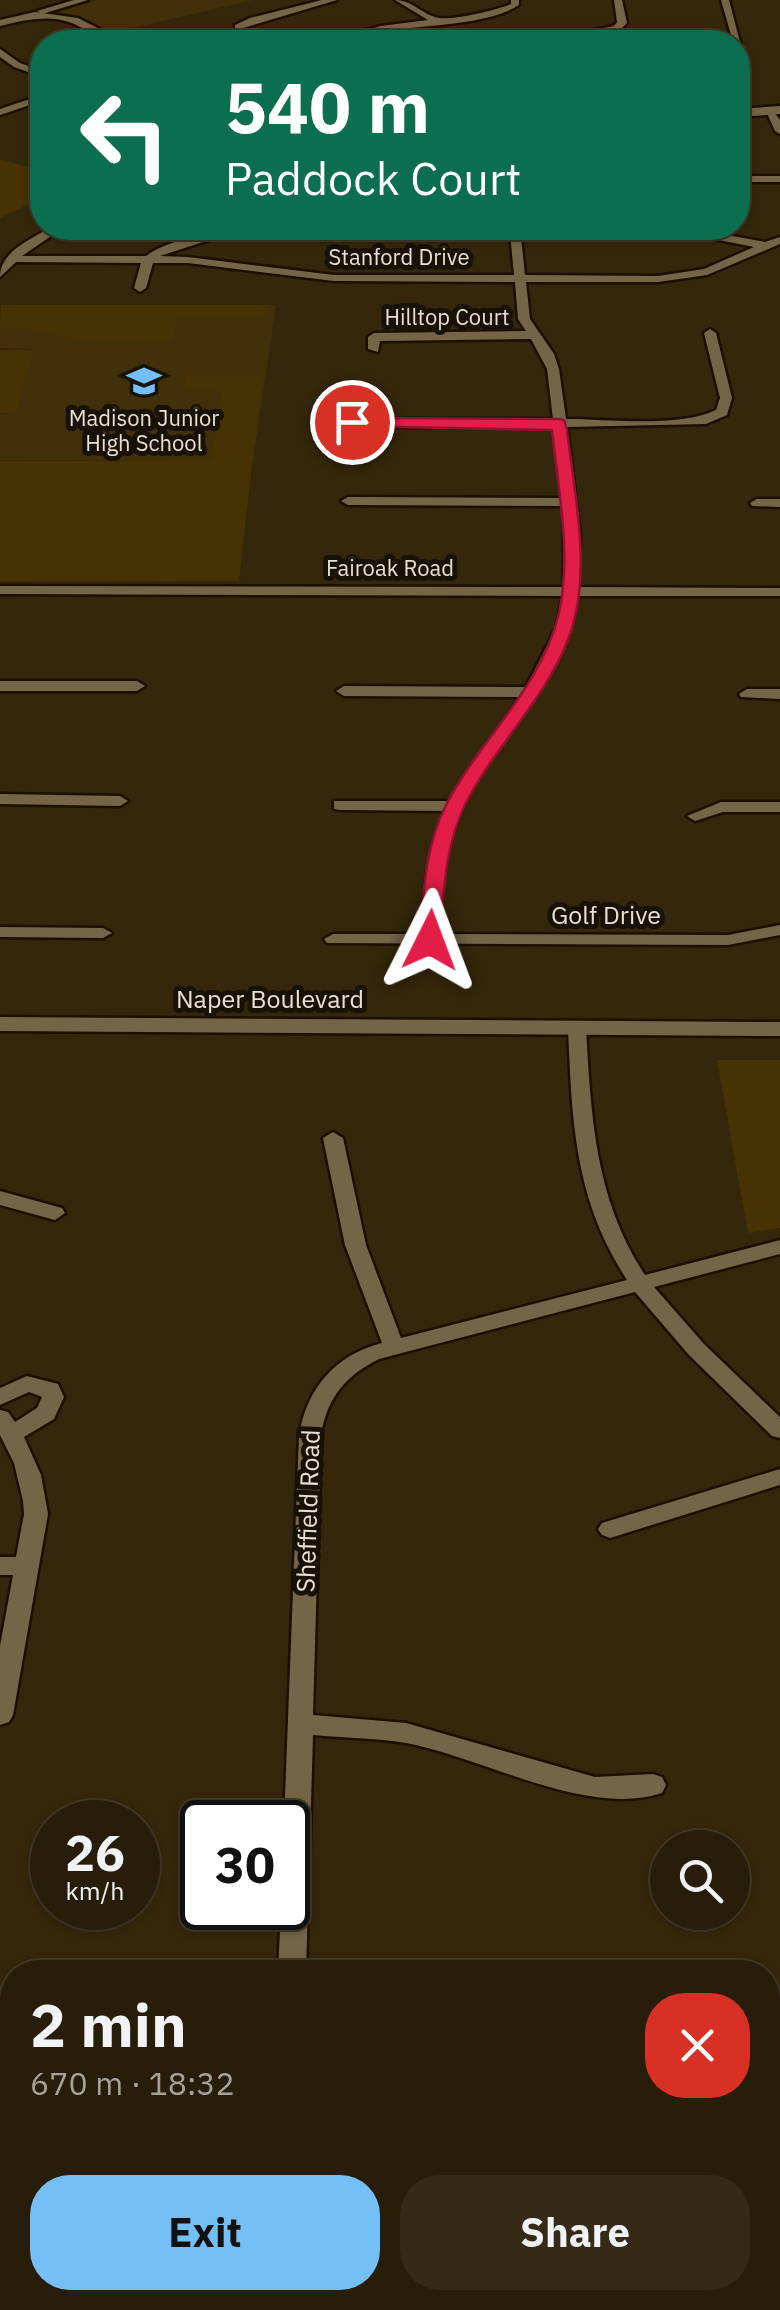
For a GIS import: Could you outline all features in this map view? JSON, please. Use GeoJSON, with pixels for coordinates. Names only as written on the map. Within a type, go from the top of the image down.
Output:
{"type":"FeatureCollection","features":[{"type":"Feature","properties":{"kind":"main road"},"geometry":{"type":"LineString","coordinates":[[0,23],[42,11],[95,30]]}},
{"type":"Feature","properties":{"kind":"main road"},"geometry":{"type":"LineString","coordinates":[[750,112],[775,111]]}},
{"type":"Feature","properties":{"kind":"main road","name":"Naper Boulevard"},"geometry":{"type":"LineString","coordinates":[[0,1024],[577,1035],[780,1044]]}},
{"type":"Feature","properties":{"kind":"main road","name":"Naper Boulevard"},"geometry":{"type":"LineString","coordinates":[[0,1038],[780,1030]]}},
{"type":"Feature","properties":{"kind":"street"},"geometry":{"type":"LineString","coordinates":[[42,11],[84,0]]}},
{"type":"Feature","properties":{"kind":"street"},"geometry":{"type":"LineString","coordinates":[[235,30],[253,20],[333,0]]}},
{"type":"Feature","properties":{"kind":"street"},"geometry":{"type":"LineString","coordinates":[[399,0],[437,21]]}},
{"type":"Feature","properties":{"kind":"street"},"geometry":{"type":"LineString","coordinates":[[389,30],[499,12],[515,6],[515,0]]}},
{"type":"Feature","properties":{"kind":"street"},"geometry":{"type":"LineString","coordinates":[[611,30],[622,23],[618,0]]}},
{"type":"Feature","properties":{"kind":"street"},"geometry":{"type":"LineString","coordinates":[[724,0],[734,30]]}},
{"type":"Feature","properties":{"kind":"street"},"geometry":{"type":"LineString","coordinates":[[0,52],[30,70]]}},
{"type":"Feature","properties":{"kind":"street"},"geometry":{"type":"LineString","coordinates":[[0,112],[30,102]]}},
{"type":"Feature","properties":{"kind":"street"},"geometry":{"type":"LineString","coordinates":[[775,111],[780,130]]}},
{"type":"Feature","properties":{"kind":"street"},"geometry":{"type":"LineString","coordinates":[[750,179],[780,178]]}},
{"type":"Feature","properties":{"kind":"street"},"geometry":{"type":"LineString","coordinates":[[0,274],[12,259],[40,240]]}},
{"type":"Feature","properties":{"kind":"street"},"geometry":{"type":"LineString","coordinates":[[140,288],[148,260],[171,246],[194,240]]}},
{"type":"Feature","properties":{"kind":"street"},"geometry":{"type":"LineString","coordinates":[[430,940],[435,872],[455,806],[552,656],[572,591],[568,502],[550,359],[524,320],[516,240]]}},
{"type":"Feature","properties":{"kind":"street"},"geometry":{"type":"LineString","coordinates":[[735,240],[766,246]]}},
{"type":"Feature","properties":{"kind":"street","name":"Stanford Drive"},"geometry":{"type":"LineString","coordinates":[[12,259],[213,262],[283,277],[681,277],[722,267],[780,240]]}},
{"type":"Feature","properties":{"kind":"street"},"geometry":{"type":"LineString","coordinates":[[710,333],[726,398],[724,409],[713,418]]}},
{"type":"Feature","properties":{"kind":"street","name":"Hilltop Court"},"geometry":{"type":"LineString","coordinates":[[374,349],[374,337],[532,335]]}},
{"type":"Feature","properties":{"kind":"street"},"geometry":{"type":"LineString","coordinates":[[352,422],[673,424],[713,418],[734,425]]}},
{"type":"Feature","properties":{"kind":"street"},"geometry":{"type":"LineString","coordinates":[[348,501],[568,502]]}},
{"type":"Feature","properties":{"kind":"street"},"geometry":{"type":"LineString","coordinates":[[757,503],[780,503]]}},
{"type":"Feature","properties":{"kind":"street","name":"Fairoak Road"},"geometry":{"type":"LineString","coordinates":[[0,590],[780,592]]}},
{"type":"Feature","properties":{"kind":"street"},"geometry":{"type":"LineString","coordinates":[[0,686],[137,686]]}},
{"type":"Feature","properties":{"kind":"street"},"geometry":{"type":"LineString","coordinates":[[344,691],[532,692]]}},
{"type":"Feature","properties":{"kind":"street"},"geometry":{"type":"LineString","coordinates":[[747,694],[780,694]]}},
{"type":"Feature","properties":{"kind":"street"},"geometry":{"type":"LineString","coordinates":[[0,799],[120,800]]}},
{"type":"Feature","properties":{"kind":"street"},"geometry":{"type":"LineString","coordinates":[[340,806],[455,806]]}},
{"type":"Feature","properties":{"kind":"street"},"geometry":{"type":"LineString","coordinates":[[695,816],[721,808],[780,807]]}},
{"type":"Feature","properties":{"kind":"street","name":"Golf Drive"},"geometry":{"type":"LineString","coordinates":[[333,939],[728,940],[780,930]]}},
{"type":"Feature","properties":{"kind":"street"},"geometry":{"type":"LineString","coordinates":[[0,932],[103,932]]}},
{"type":"Feature","properties":{"kind":"street"},"geometry":{"type":"LineString","coordinates":[[577,1035],[594,1188],[612,1236],[638,1282],[685,1340],[780,1430]]}},
{"type":"Feature","properties":{"kind":"street"},"geometry":{"type":"LineString","coordinates":[[332,1138],[354,1253],[394,1346]]}},
{"type":"Feature","properties":{"kind":"street"},"geometry":{"type":"LineString","coordinates":[[0,1198],[55,1213]]}},
{"type":"Feature","properties":{"kind":"street","name":"Sheffield Road"},"geometry":{"type":"LineString","coordinates":[[292,1960],[312,1418],[331,1380],[347,1366],[394,1346],[780,1247]]}},
{"type":"Feature","properties":{"kind":"street"},"geometry":{"type":"LineString","coordinates":[[0,1398],[28,1384],[50,1390],[53,1397],[46,1413],[6,1426],[35,1499],[28,1566],[0,1715]]}},
{"type":"Feature","properties":{"kind":"street"},"geometry":{"type":"LineString","coordinates":[[610,1528],[780,1477]]}},
{"type":"Feature","properties":{"kind":"street"},"geometry":{"type":"LineString","coordinates":[[0,1566],[28,1566]]}},
{"type":"Feature","properties":{"kind":"street"},"geometry":{"type":"LineString","coordinates":[[300,1724],[406,1733],[595,1788],[654,1785]]}},
{"type":"Feature","properties":{"kind":"shaded area"},"geometry":{"type":"Polygon","coordinates":[[[98,0],[253,0],[124,30],[104,30],[59,12],[98,0]]]}},
{"type":"Feature","properties":{"kind":"shaded area"},"geometry":{"type":"Polygon","coordinates":[[[0,159],[30,168],[30,204],[0,218],[0,159]]]}},
{"type":"Feature","properties":{"kind":"shaded area"},"geometry":{"type":"Polygon","coordinates":[[[1,305],[268,305],[267,316],[178,316],[172,340],[164,342],[82,341],[36,330],[0,328],[1,305]]]}},
{"type":"Feature","properties":{"kind":"shaded area","name":"Madison Junior High School"},"geometry":{"type":"Polygon","coordinates":[[[6,305],[276,305],[253,460],[0,460],[0,414],[14,413],[33,349],[0,348],[0,323],[6,305]]]}},
{"type":"Feature","properties":{"kind":"shaded area"},"geometry":{"type":"Polygon","coordinates":[[[0,350],[34,350],[16,413],[0,413],[0,350]]]}},
{"type":"Feature","properties":{"kind":"shaded area"},"geometry":{"type":"Polygon","coordinates":[[[187,376],[262,376],[239,581],[0,581],[0,461],[211,460],[222,392],[185,388],[187,376]]]}},
{"type":"Feature","properties":{"kind":"shaded area"},"geometry":{"type":"Polygon","coordinates":[[[717,1060],[780,1060],[780,1228],[748,1233],[717,1060]]]}},
{"type":"Feature","properties":{"kind":"place","name":"Madison Junior High School"},"geometry":{"type":"Point","coordinates":[144,381]}},
{"type":"Feature","properties":{"kind":"route"},"geometry":{"type":"LineString","coordinates":[[352,422],[559,423],[573,550],[567,614],[543,674],[455,806],[435,872],[430,940]]}}]}
